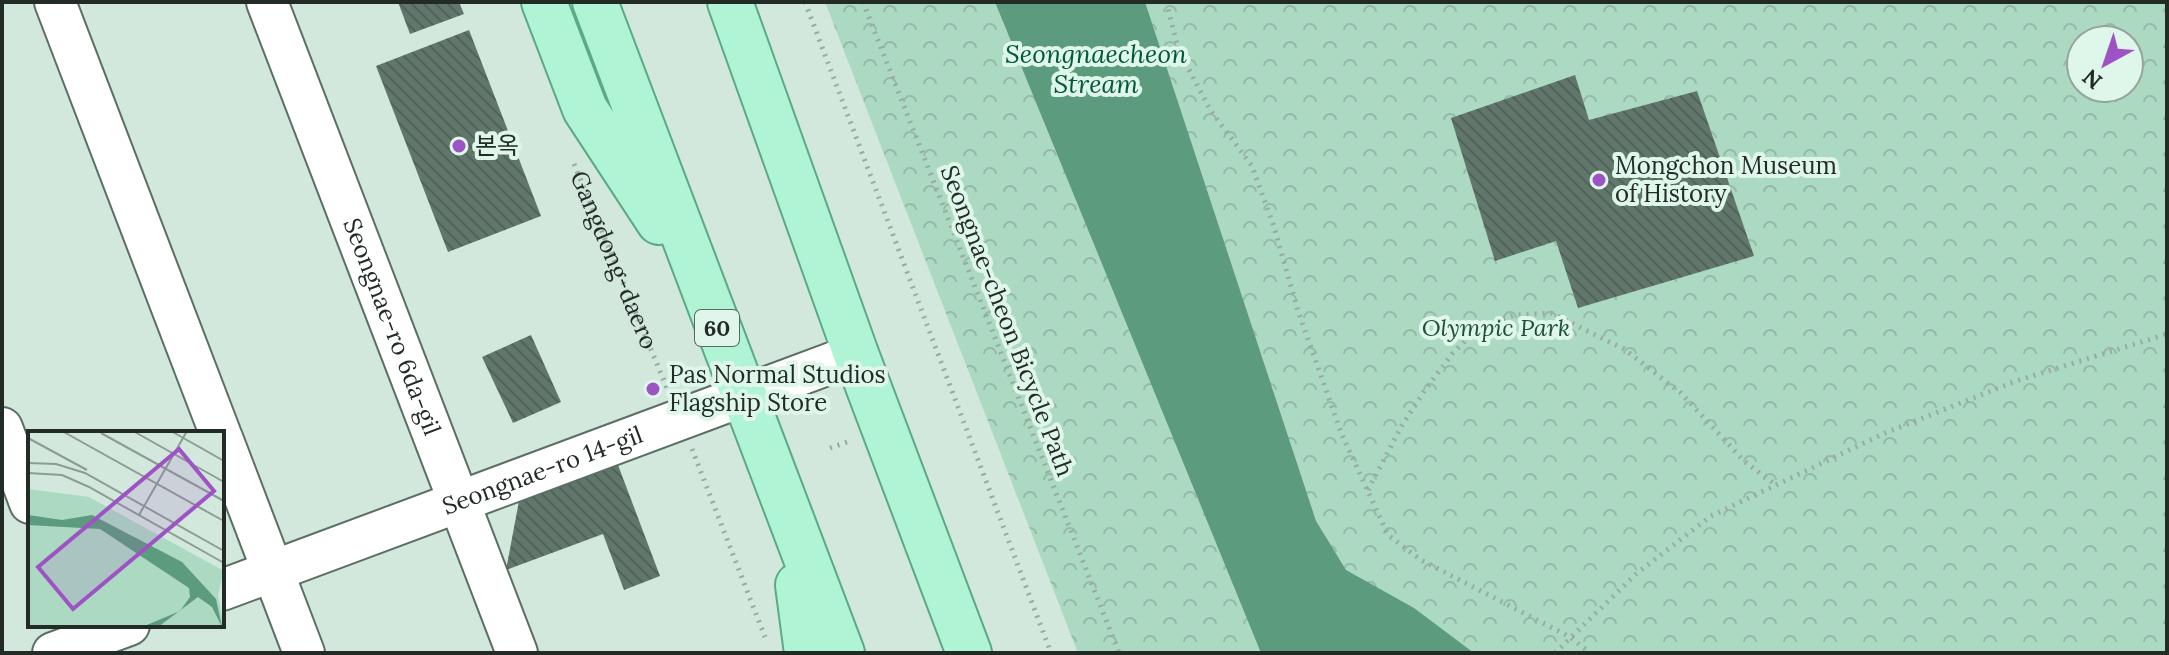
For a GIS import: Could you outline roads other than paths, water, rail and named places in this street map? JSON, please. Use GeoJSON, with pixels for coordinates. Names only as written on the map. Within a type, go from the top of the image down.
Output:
{"type":"FeatureCollection","features":[{"type":"Feature","properties":{"kind":"main road"},"geometry":{"type":"LineString","coordinates":[[544,2],[585,109],[705,295]]}},
{"type":"Feature","properties":{"kind":"main road","name":"60"},"geometry":{"type":"LineString","coordinates":[[595,2],[842,653]]}},
{"type":"Feature","properties":{"kind":"main road"},"geometry":{"type":"LineString","coordinates":[[730,2],[856,354],[969,653]]}},
{"type":"Feature","properties":{"kind":"main road"},"geometry":{"type":"LineString","coordinates":[[788,507],[807,653]]}},
{"type":"Feature","properties":{"kind":"street"},"geometry":{"type":"LineString","coordinates":[[55,2],[219,431]]}},
{"type":"Feature","properties":{"kind":"street","name":"Seongnae-ro 6da-gil"},"geometry":{"type":"LineString","coordinates":[[267,2],[517,653]]}},
{"type":"Feature","properties":{"kind":"street","name":"Seongnae-ro 14-gil"},"geometry":{"type":"LineString","coordinates":[[224,589],[856,354]]}},
{"type":"Feature","properties":{"kind":"street"},"geometry":{"type":"LineString","coordinates":[[2,428],[28,498]]}},
{"type":"Feature","properties":{"kind":"street"},"geometry":{"type":"LineString","coordinates":[[224,444],[304,653]]}},
{"type":"Feature","properties":{"kind":"street"},"geometry":{"type":"LineString","coordinates":[[74,643],[123,627]]}},
{"type":"Feature","properties":{"kind":"water","name":"Seongnaecheon Stream"},"geometry":{"type":"Polygon","coordinates":[[[995,2],[1145,2],[1316,521],[1346,570],[1414,608],[1474,653],[1261,653],[995,2]]]}},
{"type":"Feature","properties":{"kind":"place","name":"본옥"},"geometry":{"type":"Point","coordinates":[459,146]}},
{"type":"Feature","properties":{"kind":"place","name":"Mongchon Museum of History"},"geometry":{"type":"Point","coordinates":[1599,180]}},
{"type":"Feature","properties":{"kind":"place","name":"Pas Normal Studios Flagship Store"},"geometry":{"type":"Point","coordinates":[653,389]}},
{"type":"Feature","properties":{"kind":"park label","name":"Olympic Park"},"geometry":{"type":"Point","coordinates":[1496,328]}}]}
